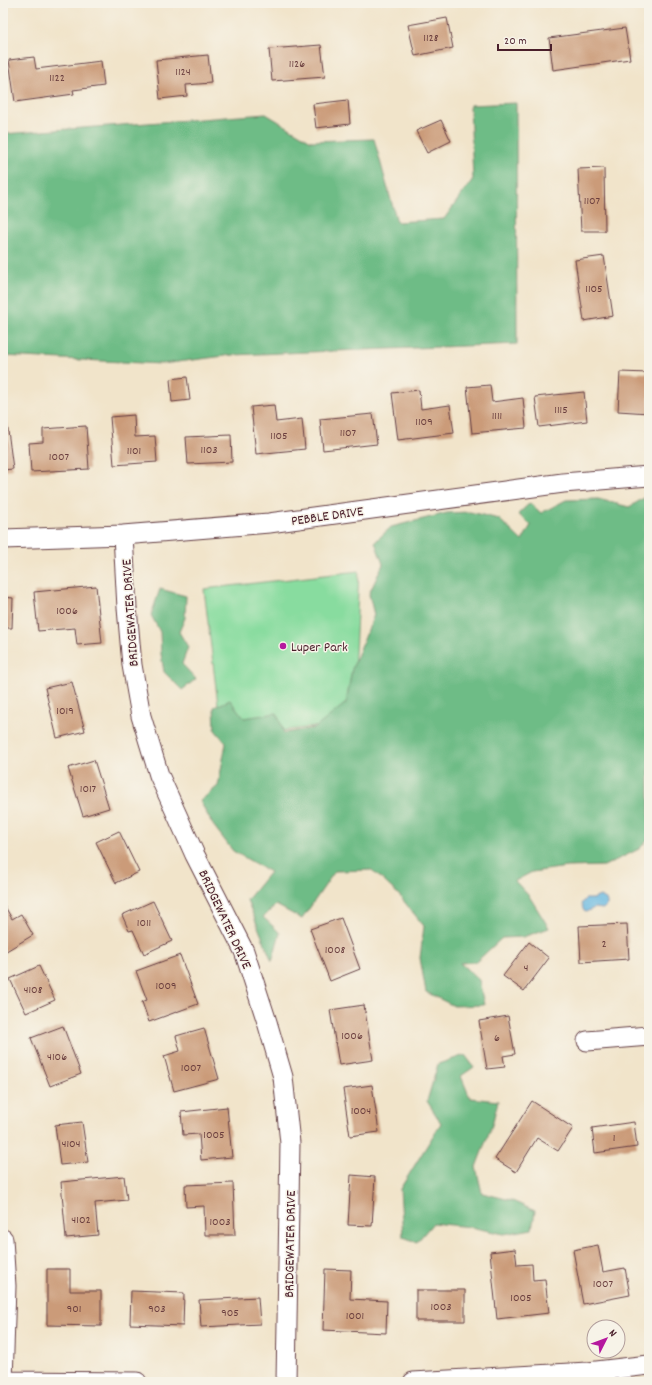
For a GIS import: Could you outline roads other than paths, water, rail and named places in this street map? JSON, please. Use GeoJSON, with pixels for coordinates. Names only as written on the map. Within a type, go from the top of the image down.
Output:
{"type":"FeatureCollection","features":[{"type":"Feature","properties":{"kind":"street","name":"PEBBLE DRIVE"},"geometry":{"type":"LineString","coordinates":[[3,539],[124,535],[269,523],[563,483],[649,476]]}},
{"type":"Feature","properties":{"kind":"street","name":"BRIDGEWATER DRIVE"},"geometry":{"type":"LineString","coordinates":[[124,535],[127,608],[132,665],[141,716],[159,775],[196,855],[244,951],[267,1022],[282,1077],[290,1143],[286,1382]]}},
{"type":"Feature","properties":{"kind":"street"},"geometry":{"type":"LineString","coordinates":[[587,1041],[649,1036]]}},
{"type":"Feature","properties":{"kind":"street"},"geometry":{"type":"LineString","coordinates":[[3,1239],[6,1286],[3,1381],[137,1382]]}},
{"type":"Feature","properties":{"kind":"street"},"geometry":{"type":"LineString","coordinates":[[413,1382],[588,1372],[649,1365]]}},
{"type":"Feature","properties":{"kind":"water"},"geometry":{"type":"Polygon","coordinates":[[[600,896],[606,899],[607,902],[607,905],[603,909],[594,908],[586,912],[584,911],[581,904],[585,899],[593,899],[600,896]]]}},
{"type":"Feature","properties":{"kind":"place","name":"Luper Park"},"geometry":{"type":"Point","coordinates":[283,646]}}]}
